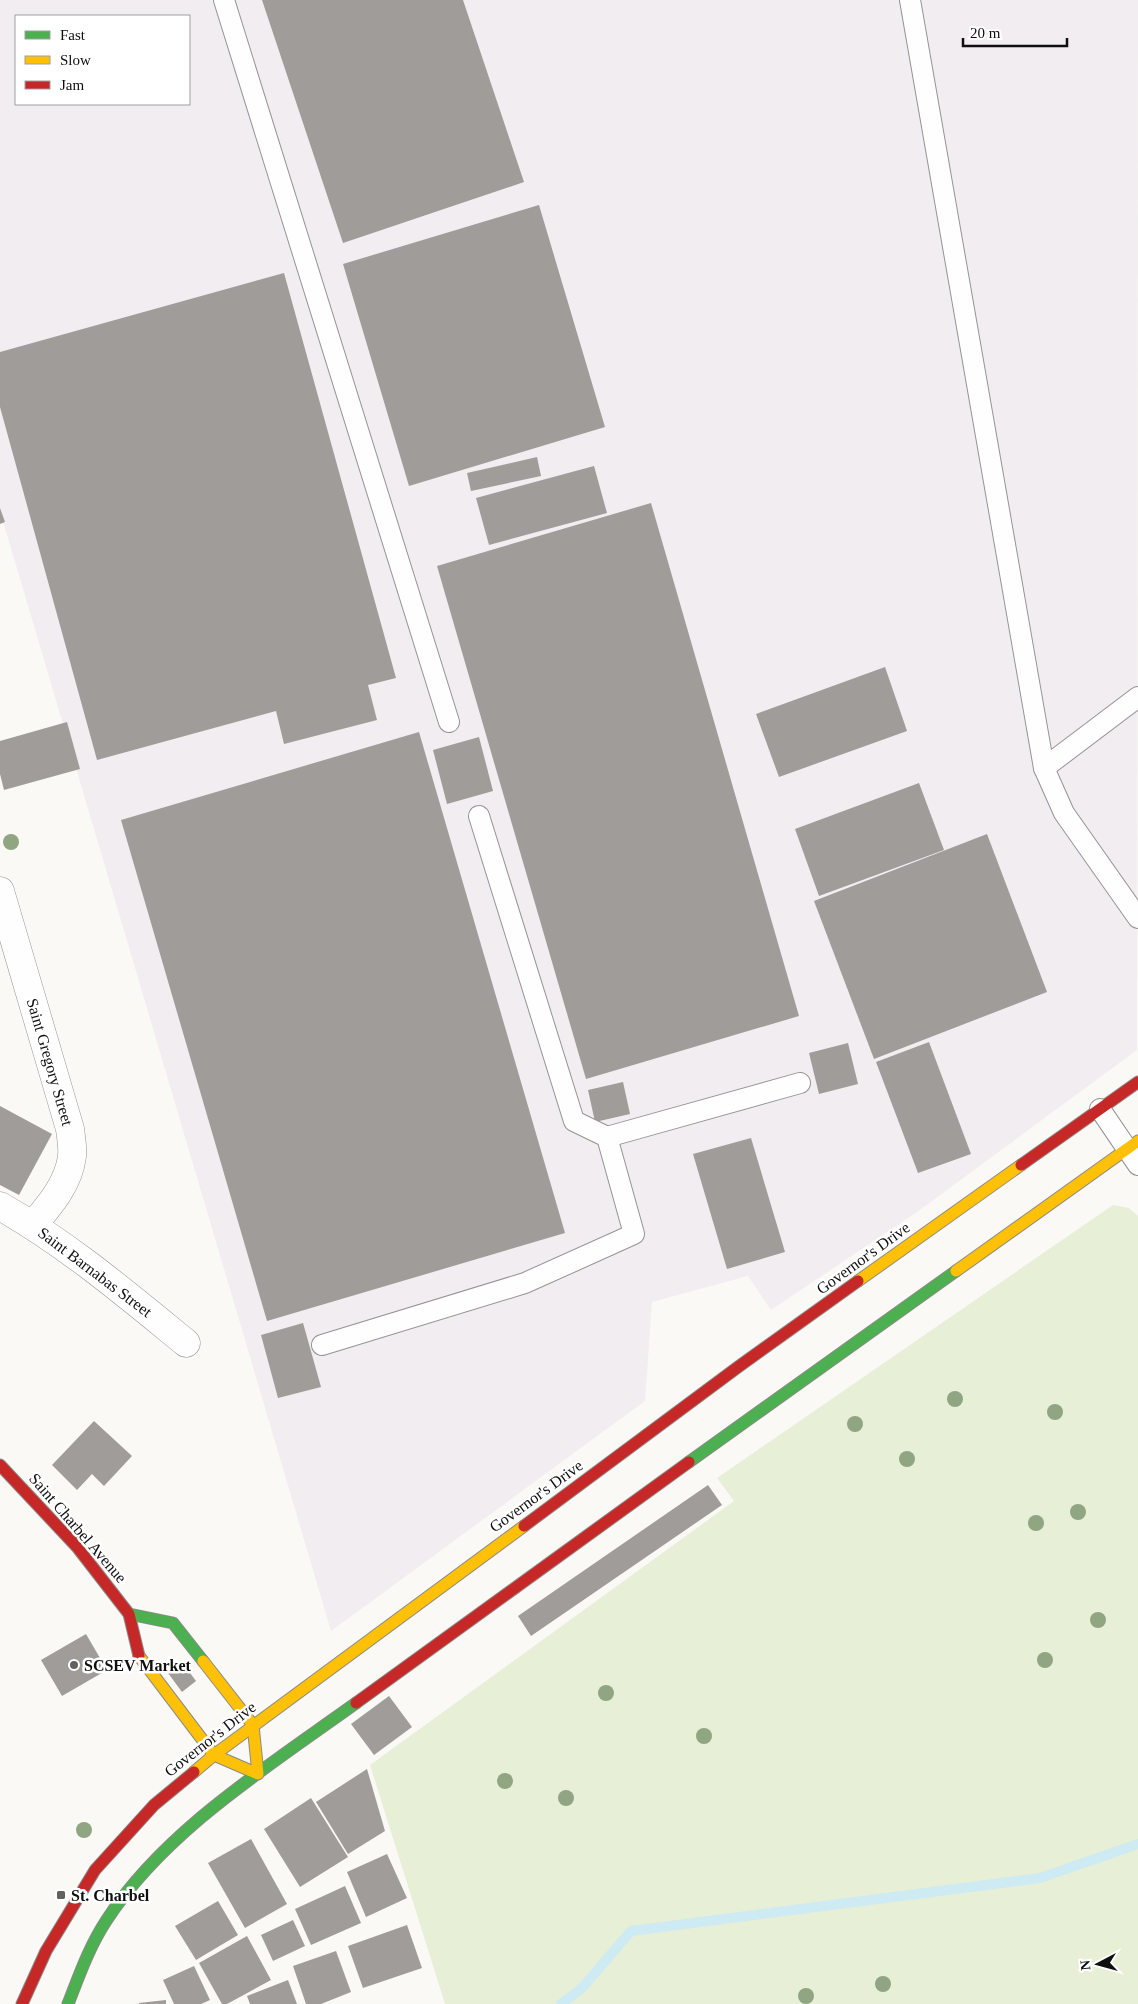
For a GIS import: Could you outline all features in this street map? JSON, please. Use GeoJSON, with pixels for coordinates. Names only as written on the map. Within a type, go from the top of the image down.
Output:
{"type":"FeatureCollection","features":[{"type":"Feature","properties":{"kind":"main road","name":"Governor's Drive"},"geometry":{"type":"LineString","coordinates":[[22,2004],[46,1951],[95,1870],[154,1805],[214,1755],[738,1367],[1138,1082]]}},
{"type":"Feature","properties":{"kind":"main road"},"geometry":{"type":"LineString","coordinates":[[68,2004],[84,1962],[105,1922],[126,1893],[151,1864],[181,1835],[258,1774],[774,1400],[1132,1145]]}},
{"type":"Feature","properties":{"kind":"main road","name":"Saint Charbel Avenue"},"geometry":{"type":"LineString","coordinates":[[0,1466],[7,1471],[76,1547],[129,1614],[139,1656],[214,1755],[258,1774]]}},
{"type":"Feature","properties":{"kind":"main road"},"geometry":{"type":"LineString","coordinates":[[129,1614],[173,1623],[253,1725],[258,1774]]}},
{"type":"Feature","properties":{"kind":"street","name":"Saint Gregory Street"},"geometry":{"type":"LineString","coordinates":[[0,891],[4,921],[70,1129],[72,1156],[66,1177],[52,1202],[33,1225]]}},
{"type":"Feature","properties":{"kind":"street","name":"Saint Barnabas Street"},"geometry":{"type":"LineString","coordinates":[[0,1206],[33,1225],[113,1283],[186,1343]]}},
{"type":"Feature","properties":{"kind":"lane"},"geometry":{"type":"LineString","coordinates":[[224,0],[449,722]]}},
{"type":"Feature","properties":{"kind":"lane"},"geometry":{"type":"LineString","coordinates":[[910,0],[1044,768],[1064,813],[1138,918]]}},
{"type":"Feature","properties":{"kind":"lane"},"geometry":{"type":"LineString","coordinates":[[1044,768],[1138,697]]}},
{"type":"Feature","properties":{"kind":"lane"},"geometry":{"type":"LineString","coordinates":[[479,816],[574,1121],[607,1138],[800,1083]]}},
{"type":"Feature","properties":{"kind":"lane"},"geometry":{"type":"LineString","coordinates":[[1100,1109],[1132,1145],[1138,1166]]}},
{"type":"Feature","properties":{"kind":"lane"},"geometry":{"type":"LineString","coordinates":[[322,1345],[525,1283],[634,1234],[607,1138]]}},
{"type":"Feature","properties":{"kind":"shaded area"},"geometry":{"type":"Polygon","coordinates":[[[0,0],[1138,0],[1137,1050],[917,1212],[771,1310],[748,1276],[652,1302],[645,1401],[331,1631],[0,511],[0,0]]]}},
{"type":"Feature","properties":{"kind":"green space"},"geometry":{"type":"Polygon","coordinates":[[[1113,1205],[1129,1208],[1138,1216],[1138,2004],[445,2004],[370,1765],[734,1501],[717,1478],[1113,1205]]]}},
{"type":"Feature","properties":{"kind":"building"},"geometry":{"type":"Polygon","coordinates":[[[262,0],[463,0],[524,182],[343,243],[262,0]]]}},
{"type":"Feature","properties":{"kind":"building"},"geometry":{"type":"Polygon","coordinates":[[[539,205],[605,427],[409,486],[343,264],[539,205]]]}},
{"type":"Feature","properties":{"kind":"building"},"geometry":{"type":"Polygon","coordinates":[[[284,273],[396,678],[368,685],[377,720],[284,744],[276,711],[97,760],[0,407],[0,352],[284,273]]]}},
{"type":"Feature","properties":{"kind":"building"},"geometry":{"type":"Polygon","coordinates":[[[537,457],[541,476],[471,491],[467,473],[537,457]]]}},
{"type":"Feature","properties":{"kind":"building"},"geometry":{"type":"Polygon","coordinates":[[[594,466],[607,513],[489,545],[476,498],[594,466]]]}},
{"type":"Feature","properties":{"kind":"building"},"geometry":{"type":"Polygon","coordinates":[[[651,503],[799,1016],[586,1079],[437,566],[651,503]]]}},
{"type":"Feature","properties":{"kind":"building"},"geometry":{"type":"Polygon","coordinates":[[[0,508],[5,522],[0,524],[0,508]]]}},
{"type":"Feature","properties":{"kind":"building"},"geometry":{"type":"Polygon","coordinates":[[[885,667],[907,731],[779,777],[756,714],[885,667]]]}},
{"type":"Feature","properties":{"kind":"building"},"geometry":{"type":"Polygon","coordinates":[[[67,722],[80,769],[4,790],[0,774],[0,741],[67,722]]]}},
{"type":"Feature","properties":{"kind":"building"},"geometry":{"type":"Polygon","coordinates":[[[419,732],[565,1233],[267,1321],[121,820],[419,732]]]}},
{"type":"Feature","properties":{"kind":"building"},"geometry":{"type":"Polygon","coordinates":[[[479,737],[493,791],[447,804],[433,750],[479,737]]]}},
{"type":"Feature","properties":{"kind":"building"},"geometry":{"type":"Polygon","coordinates":[[[919,783],[944,850],[819,896],[795,829],[919,783]]]}},
{"type":"Feature","properties":{"kind":"building"},"geometry":{"type":"Polygon","coordinates":[[[987,834],[1047,992],[874,1059],[814,901],[987,834]]]}},
{"type":"Feature","properties":{"kind":"building"},"geometry":{"type":"Polygon","coordinates":[[[929,1042],[971,1154],[918,1173],[876,1062],[929,1042]]]}},
{"type":"Feature","properties":{"kind":"building"},"geometry":{"type":"Polygon","coordinates":[[[848,1043],[858,1084],[819,1094],[809,1053],[848,1043]]]}},
{"type":"Feature","properties":{"kind":"building"},"geometry":{"type":"Polygon","coordinates":[[[623,1082],[630,1114],[595,1122],[588,1090],[623,1082]]]}},
{"type":"Feature","properties":{"kind":"building"},"geometry":{"type":"Polygon","coordinates":[[[0,1106],[52,1134],[19,1195],[0,1185],[0,1106]]]}},
{"type":"Feature","properties":{"kind":"building"},"geometry":{"type":"Polygon","coordinates":[[[751,1138],[785,1252],[727,1269],[693,1154],[751,1138]]]}},
{"type":"Feature","properties":{"kind":"building"},"geometry":{"type":"Polygon","coordinates":[[[303,1323],[321,1387],[278,1398],[261,1335],[303,1323]]]}},
{"type":"Feature","properties":{"kind":"building"},"geometry":{"type":"Polygon","coordinates":[[[94,1421],[132,1456],[104,1486],[92,1474],[77,1490],[52,1465],[94,1421]]]}},
{"type":"Feature","properties":{"kind":"building"},"geometry":{"type":"Polygon","coordinates":[[[708,1485],[722,1505],[531,1636],[518,1616],[708,1485]]]}},
{"type":"Feature","properties":{"kind":"building","name":"SCSEV Market"},"geometry":{"type":"Polygon","coordinates":[[[86,1634],[107,1670],[62,1696],[41,1660],[86,1634]]]}},
{"type":"Feature","properties":{"kind":"building"},"geometry":{"type":"Polygon","coordinates":[[[182,1662],[196,1681],[182,1692],[168,1673],[182,1662]]]}},
{"type":"Feature","properties":{"kind":"building"},"geometry":{"type":"Polygon","coordinates":[[[389,1696],[412,1727],[374,1755],[351,1724],[389,1696]]]}},
{"type":"Feature","properties":{"kind":"building"},"geometry":{"type":"Polygon","coordinates":[[[367,1769],[385,1831],[348,1854],[316,1802],[367,1769]]]}},
{"type":"Feature","properties":{"kind":"building"},"geometry":{"type":"Polygon","coordinates":[[[311,1798],[348,1857],[300,1887],[264,1829],[311,1798]]]}},
{"type":"Feature","properties":{"kind":"building"},"geometry":{"type":"Polygon","coordinates":[[[251,1839],[287,1904],[245,1928],[208,1863],[251,1839]]]}},
{"type":"Feature","properties":{"kind":"building"},"geometry":{"type":"Polygon","coordinates":[[[387,1854],[407,1898],[366,1917],[347,1872],[387,1854]]]}},
{"type":"Feature","properties":{"kind":"building"},"geometry":{"type":"Polygon","coordinates":[[[345,1886],[361,1923],[311,1945],[295,1909],[345,1886]]]}},
{"type":"Feature","properties":{"kind":"building"},"geometry":{"type":"Polygon","coordinates":[[[218,1901],[238,1935],[196,1960],[175,1926],[218,1901]]]}},
{"type":"Feature","properties":{"kind":"building"},"geometry":{"type":"Polygon","coordinates":[[[293,1920],[305,1946],[273,1961],[261,1935],[293,1920]]]}},
{"type":"Feature","properties":{"kind":"building"},"geometry":{"type":"Polygon","coordinates":[[[407,1925],[422,1968],[363,1988],[348,1946],[407,1925]]]}},
{"type":"Feature","properties":{"kind":"building"},"geometry":{"type":"Polygon","coordinates":[[[247,1936],[271,1980],[227,2004],[222,2004],[199,1963],[247,1936]]]}},
{"type":"Feature","properties":{"kind":"building"},"geometry":{"type":"Polygon","coordinates":[[[336,1951],[351,1992],[321,2004],[306,2004],[293,1966],[336,1951]]]}},
{"type":"Feature","properties":{"kind":"building"},"geometry":{"type":"Polygon","coordinates":[[[194,1966],[210,2000],[201,2004],[174,2004],[163,1980],[194,1966]]]}},
{"type":"Feature","properties":{"kind":"building"},"geometry":{"type":"Polygon","coordinates":[[[288,1980],[297,2004],[250,2004],[247,1996],[288,1980]]]}},
{"type":"Feature","properties":{"kind":"building"},"geometry":{"type":"Polygon","coordinates":[[[166,2000],[166,2004],[139,2004],[139,2003],[166,2000]]]}},
{"type":"Feature","properties":{"kind":"waterway"},"geometry":{"type":"LineString","coordinates":[[561,2004],[582,1988],[631,1931],[1040,1878],[1138,1844]]}},
{"type":"Feature","properties":{"kind":"traffic: fast"},"geometry":{"type":"LineString","coordinates":[[689,1462],[956,1271]]}},
{"type":"Feature","properties":{"kind":"traffic: fast"},"geometry":{"type":"LineString","coordinates":[[129,1614],[173,1623],[203,1661]]}},
{"type":"Feature","properties":{"kind":"traffic: fast"},"geometry":{"type":"LineString","coordinates":[[68,2004],[94,1941],[106,1921],[130,1888],[157,1858],[188,1829],[254,1775],[356,1703]]}},
{"type":"Feature","properties":{"kind":"traffic: slow"},"geometry":{"type":"LineString","coordinates":[[956,1271],[1138,1141]]}},
{"type":"Feature","properties":{"kind":"traffic: slow"},"geometry":{"type":"LineString","coordinates":[[858,1281],[1021,1165]]}},
{"type":"Feature","properties":{"kind":"traffic: slow"},"geometry":{"type":"LineString","coordinates":[[194,1772],[214,1755],[524,1526]]}},
{"type":"Feature","properties":{"kind":"traffic: slow"},"geometry":{"type":"LineString","coordinates":[[139,1656],[214,1755],[258,1774],[253,1725],[203,1661]]}},
{"type":"Feature","properties":{"kind":"traffic: jam"},"geometry":{"type":"LineString","coordinates":[[1021,1165],[1138,1082]]}},
{"type":"Feature","properties":{"kind":"traffic: jam"},"geometry":{"type":"LineString","coordinates":[[524,1526],[738,1367],[858,1281]]}},
{"type":"Feature","properties":{"kind":"traffic: jam"},"geometry":{"type":"LineString","coordinates":[[356,1703],[689,1462]]}},
{"type":"Feature","properties":{"kind":"traffic: jam"},"geometry":{"type":"LineString","coordinates":[[0,1465],[77,1547],[129,1614],[139,1656]]}},
{"type":"Feature","properties":{"kind":"traffic: jam"},"geometry":{"type":"LineString","coordinates":[[22,2004],[46,1951],[95,1870],[154,1805],[194,1772]]}},
{"type":"Feature","properties":{"kind":"place","name":"SCSEV Market"},"geometry":{"type":"Point","coordinates":[74,1665]}},
{"type":"Feature","properties":{"kind":"place","name":"St. Charbel"},"geometry":{"type":"Point","coordinates":[61,1895]}}]}
